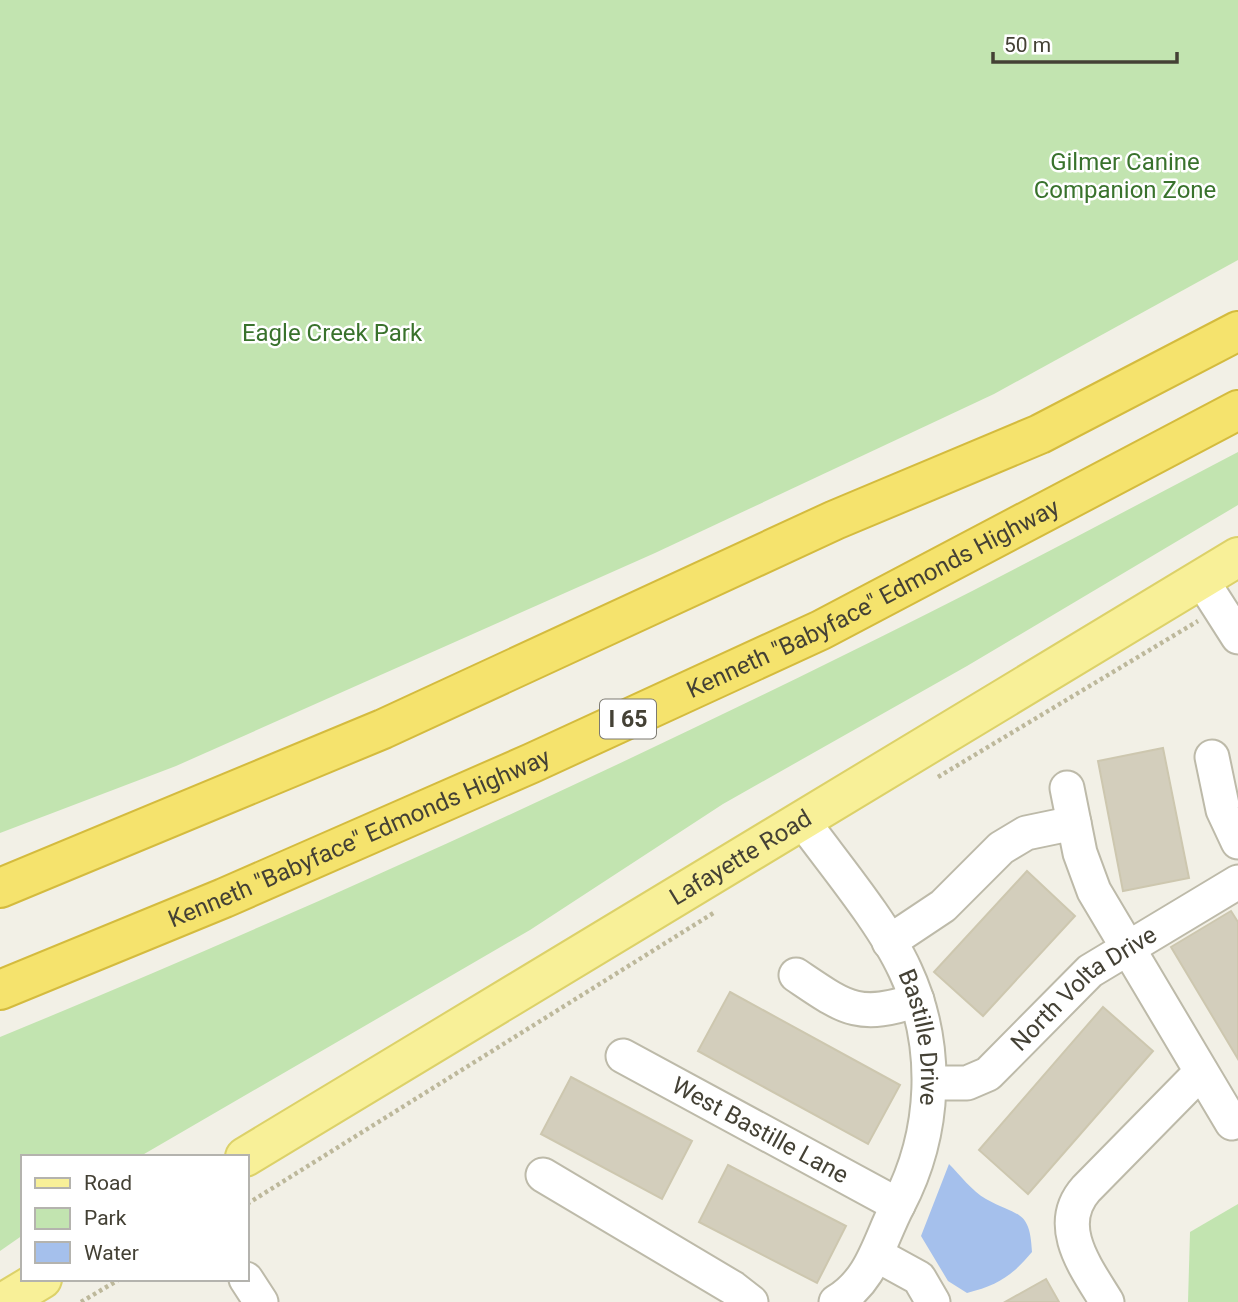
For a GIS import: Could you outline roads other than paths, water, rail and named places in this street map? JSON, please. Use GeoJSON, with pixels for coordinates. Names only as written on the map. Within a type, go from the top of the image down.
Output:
{"type":"FeatureCollection","features":[{"type":"Feature","properties":{"kind":"highway"},"geometry":{"type":"LineString","coordinates":[[0,888],[383,729],[835,520],[1040,434],[1238,331]]}},
{"type":"Feature","properties":{"kind":"highway","name":"Kenneth \"Babyface\" Edmonds Highway"},"geometry":{"type":"LineString","coordinates":[[0,990],[224,898],[508,774],[808,636],[1238,410]]}},
{"type":"Feature","properties":{"kind":"main road","name":"Lafayette Road"},"geometry":{"type":"LineString","coordinates":[[248,1155],[1238,557]]}},
{"type":"Feature","properties":{"kind":"main road"},"geometry":{"type":"LineString","coordinates":[[4,1302],[39,1281]]}},
{"type":"Feature","properties":{"kind":"street"},"geometry":{"type":"LineString","coordinates":[[1201,579],[1238,638]]}},
{"type":"Feature","properties":{"kind":"street"},"geometry":{"type":"LineString","coordinates":[[1212,757],[1223,810],[1238,842]]}},
{"type":"Feature","properties":{"kind":"street"},"geometry":{"type":"LineString","coordinates":[[1067,788],[1085,872],[1126,948],[1232,1123]]}},
{"type":"Feature","properties":{"kind":"street","name":"Bastille Drive"},"geometry":{"type":"LineString","coordinates":[[802,820],[889,942],[906,971],[917,1000],[927,1042],[930,1083],[928,1115],[918,1161],[877,1255],[855,1288],[836,1302]]}},
{"type":"Feature","properties":{"kind":"street"},"geometry":{"type":"LineString","coordinates":[[889,942],[943,906],[1001,848],[1026,833],[1074,823]]}},
{"type":"Feature","properties":{"kind":"street","name":"North Volta Drive"},"geometry":{"type":"LineString","coordinates":[[930,1083],[967,1083],[988,1073],[1090,971],[1238,882]]}},
{"type":"Feature","properties":{"kind":"street"},"geometry":{"type":"LineString","coordinates":[[796,975],[838,1002],[861,1010],[888,1010],[917,1000]]}},
{"type":"Feature","properties":{"kind":"street","name":"West Bastille Lane"},"geometry":{"type":"LineString","coordinates":[[623,1056],[898,1205]]}},
{"type":"Feature","properties":{"kind":"street"},"geometry":{"type":"LineString","coordinates":[[1107,1302],[1077,1252],[1072,1233],[1074,1210],[1086,1189],[1201,1072]]}},
{"type":"Feature","properties":{"kind":"street"},"geometry":{"type":"LineString","coordinates":[[543,1175],[733,1288],[751,1302]]}},
{"type":"Feature","properties":{"kind":"street"},"geometry":{"type":"LineString","coordinates":[[877,1255],[919,1278],[933,1302]]}},
{"type":"Feature","properties":{"kind":"street"},"geometry":{"type":"LineString","coordinates":[[247,1281],[261,1302]]}},
{"type":"Feature","properties":{"kind":"water"},"geometry":{"type":"Polygon","coordinates":[[[949,1164],[981,1196],[1020,1216],[1025,1221],[1031,1238],[1032,1252],[1018,1267],[996,1283],[967,1293],[948,1281],[921,1236],[949,1164]]]}},
{"type":"Feature","properties":{"kind":"park label","name":"Gilmer Canine Companion Zone"},"geometry":{"type":"Point","coordinates":[1125,176]}},
{"type":"Feature","properties":{"kind":"park label","name":"Eagle Creek Park"},"geometry":{"type":"Point","coordinates":[332,333]}}]}
